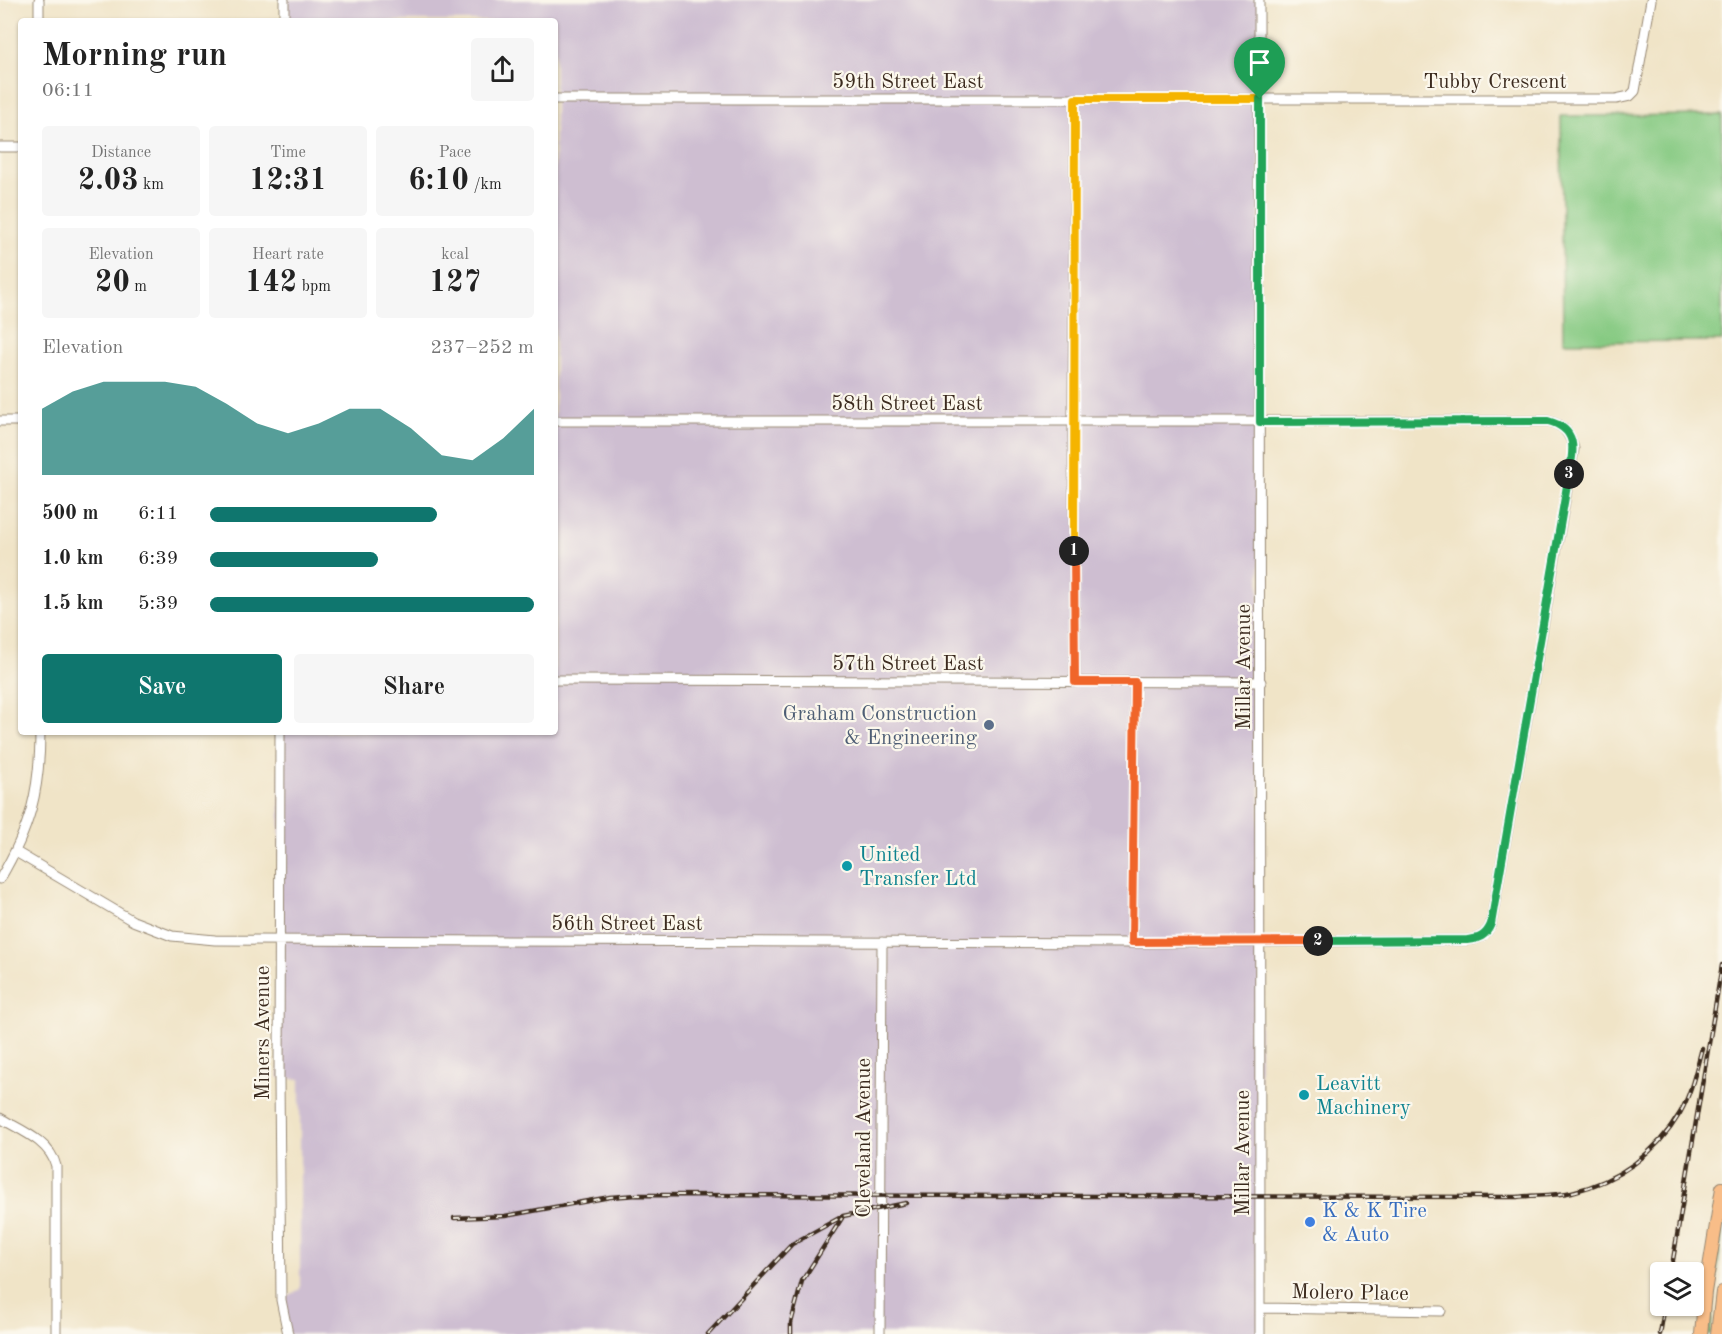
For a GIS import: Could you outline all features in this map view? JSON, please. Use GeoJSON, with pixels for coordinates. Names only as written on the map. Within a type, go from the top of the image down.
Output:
{"type":"FeatureCollection","features":[{"type":"Feature","properties":{"kind":"main road"},"geometry":{"type":"LineString","coordinates":[[1701,1334],[1705,1292],[1722,1188]]}},
{"type":"Feature","properties":{"kind":"main road"},"geometry":{"type":"LineString","coordinates":[[1718,1334],[1722,1292]]}},
{"type":"Feature","properties":{"kind":"street"},"geometry":{"type":"LineString","coordinates":[[39,0],[39,18]]}},
{"type":"Feature","properties":{"kind":"street"},"geometry":{"type":"LineString","coordinates":[[284,0],[284,18]]}},
{"type":"Feature","properties":{"kind":"street","name":"Millar Avenue"},"geometry":{"type":"LineString","coordinates":[[1259,0],[1260,1334]]}},
{"type":"Feature","properties":{"kind":"street","name":"Tubby Crescent"},"geometry":{"type":"LineString","coordinates":[[1260,99],[1624,98],[1630,96],[1637,83],[1651,0]]}},
{"type":"Feature","properties":{"kind":"street","name":"59th Street East"},"geometry":{"type":"LineString","coordinates":[[558,99],[1260,99]]}},
{"type":"Feature","properties":{"kind":"street"},"geometry":{"type":"LineString","coordinates":[[1075,99],[1073,422],[1075,682]]}},
{"type":"Feature","properties":{"kind":"street"},"geometry":{"type":"LineString","coordinates":[[0,147],[18,147]]}},
{"type":"Feature","properties":{"kind":"street"},"geometry":{"type":"LineString","coordinates":[[0,421],[18,421]]}},
{"type":"Feature","properties":{"kind":"street","name":"58th Street East"},"geometry":{"type":"LineString","coordinates":[[558,421],[1548,421],[1566,430],[1574,449],[1488,932],[1482,937],[1467,940],[1260,941]]}},
{"type":"Feature","properties":{"kind":"street","name":"57th Street East"},"geometry":{"type":"LineString","coordinates":[[558,680],[1261,682]]}},
{"type":"Feature","properties":{"kind":"street"},"geometry":{"type":"LineString","coordinates":[[1132,942],[1135,682]]}},
{"type":"Feature","properties":{"kind":"street"},"geometry":{"type":"LineString","coordinates":[[0,879],[26,830],[35,800],[40,760],[40,735]]}},
{"type":"Feature","properties":{"kind":"street","name":"Miners Avenue"},"geometry":{"type":"LineString","coordinates":[[280,735],[281,1300],[288,1334]]}},
{"type":"Feature","properties":{"kind":"street","name":"56th Street East"},"geometry":{"type":"LineString","coordinates":[[16,852],[126,917],[152,929],[194,939],[1260,941]]}},
{"type":"Feature","properties":{"kind":"street","name":"Cleveland Avenue"},"geometry":{"type":"LineString","coordinates":[[880,1334],[882,942]]}},
{"type":"Feature","properties":{"kind":"street"},"geometry":{"type":"LineString","coordinates":[[0,1118],[47,1148],[56,1166],[56,1334]]}},
{"type":"Feature","properties":{"kind":"street","name":"Molero Place"},"geometry":{"type":"LineString","coordinates":[[1260,1308],[1441,1311]]}},
{"type":"Feature","properties":{"kind":"shaded area"},"geometry":{"type":"Polygon","coordinates":[[[284,0],[1259,0],[1260,1334],[288,1334],[281,1300],[300,1289],[300,1079],[279,1078],[280,735],[558,735],[558,18],[284,18],[284,0]]]}},
{"type":"Feature","properties":{"kind":"green space"},"geometry":{"type":"Polygon","coordinates":[[[1722,115],[1722,341],[1563,342],[1561,116],[1722,115]]]}},
{"type":"Feature","properties":{"kind":"green space"},"geometry":{"type":"Polygon","coordinates":[[[1722,1219],[1711,1334],[1707,1334],[1710,1296],[1722,1219]]]}},
{"type":"Feature","properties":{"kind":"railway"},"geometry":{"type":"LineString","coordinates":[[1673,1262],[1722,965]]}},
{"type":"Feature","properties":{"kind":"railway"},"geometry":{"type":"LineString","coordinates":[[454,1218],[505,1216],[610,1197],[637,1195],[1517,1197],[1551,1195],[1572,1192],[1605,1181],[1634,1164],[1647,1153],[1670,1128],[1684,1106],[1702,1048]]}},
{"type":"Feature","properties":{"kind":"railway"},"geometry":{"type":"LineString","coordinates":[[708,1334],[792,1244],[843,1216],[906,1203]]}},
{"type":"Feature","properties":{"kind":"railway"},"geometry":{"type":"LineString","coordinates":[[791,1334],[791,1323],[802,1281],[842,1218]]}},
{"type":"Feature","properties":{"kind":"railway"},"geometry":{"type":"LineString","coordinates":[[1660,1334],[1663,1316]]}},
{"type":"Feature","properties":{"kind":"place","name":"Graham Construction & Engineering"},"geometry":{"type":"Point","coordinates":[989,725]}},
{"type":"Feature","properties":{"kind":"place","name":"United Transfer Ltd"},"geometry":{"type":"Point","coordinates":[847,866]}},
{"type":"Feature","properties":{"kind":"place","name":"Leavitt Machinery"},"geometry":{"type":"Point","coordinates":[1304,1095]}},
{"type":"Feature","properties":{"kind":"place","name":"K & K Tire & Auto"},"geometry":{"type":"Point","coordinates":[1310,1222]}},
{"type":"Feature","properties":{"kind":"route"},"geometry":{"type":"LineString","coordinates":[[1075,99],[1260,99],[1260,422],[1548,421],[1566,430],[1574,449],[1491,924],[1488,932],[1475,940],[1132,942],[1135,682],[1075,682],[1073,422],[1075,99]]}}]}
